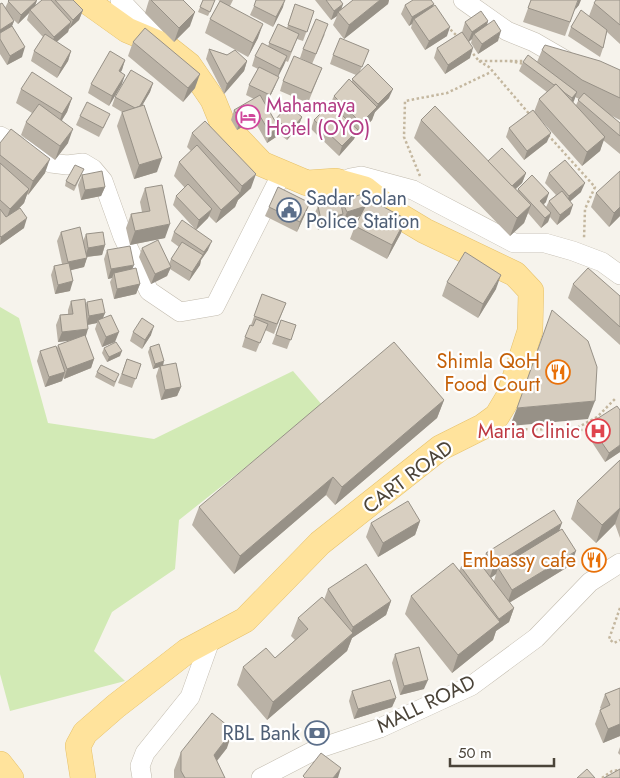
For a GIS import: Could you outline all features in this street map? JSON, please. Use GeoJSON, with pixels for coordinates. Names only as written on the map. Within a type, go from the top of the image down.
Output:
{"type":"FeatureCollection","features":[{"type":"Feature","properties":{"kind":"main road","name":"CART ROAD"},"geometry":{"type":"LineString","coordinates":[[83,778],[78,746],[85,733],[186,651],[245,620],[320,543],[440,448],[482,427],[498,416],[509,396],[530,331],[531,291],[515,274],[425,230],[395,213],[365,189],[336,181],[307,183],[262,164],[222,122],[213,100],[190,65],[165,46],[127,30],[85,0]]}},
{"type":"Feature","properties":{"kind":"main road"},"geometry":{"type":"LineString","coordinates":[[0,764],[11,778]]}},
{"type":"Feature","properties":{"kind":"street"},"geometry":{"type":"LineString","coordinates":[[120,0],[140,23],[165,46]]}},
{"type":"Feature","properties":{"kind":"street"},"geometry":{"type":"LineString","coordinates":[[463,0],[506,31],[534,42],[578,68]]}},
{"type":"Feature","properties":{"kind":"street"},"geometry":{"type":"LineString","coordinates":[[0,136],[51,163],[83,164],[93,169],[103,181],[123,237],[149,291],[180,312],[215,306],[282,173]]}},
{"type":"Feature","properties":{"kind":"street"},"geometry":{"type":"LineString","coordinates":[[336,181],[361,176],[413,190],[514,243],[545,243],[602,262],[620,275]]}},
{"type":"Feature","properties":{"kind":"street","name":"MALL ROAD"},"geometry":{"type":"LineString","coordinates":[[261,778],[317,749],[380,728],[470,686],[536,638],[590,582],[620,563]]}},
{"type":"Feature","properties":{"kind":"street"},"geometry":{"type":"LineString","coordinates":[[142,778],[140,766],[145,753],[190,697],[211,638]]}},
{"type":"Feature","properties":{"kind":"path"},"geometry":{"type":"LineString","coordinates":[[442,21],[462,41]]}},
{"type":"Feature","properties":{"kind":"path"},"geometry":{"type":"LineString","coordinates":[[468,48],[532,117]]}},
{"type":"Feature","properties":{"kind":"path"},"geometry":{"type":"LineString","coordinates":[[480,60],[534,61]]}},
{"type":"Feature","properties":{"kind":"path"},"geometry":{"type":"LineString","coordinates":[[506,60],[523,63],[531,68]]}},
{"type":"Feature","properties":{"kind":"path"},"geometry":{"type":"LineString","coordinates":[[424,196],[419,175],[404,137],[405,100],[447,93],[491,72]]}},
{"type":"Feature","properties":{"kind":"path"},"geometry":{"type":"LineString","coordinates":[[545,132],[595,187],[585,209],[583,222],[586,256]]}},
{"type":"Feature","properties":{"kind":"path"},"geometry":{"type":"LineString","coordinates":[[572,431],[581,424],[597,417],[615,399]]}},
{"type":"Feature","properties":{"kind":"path"},"geometry":{"type":"LineString","coordinates":[[498,416],[510,430],[590,430]]}},
{"type":"Feature","properties":{"kind":"path"},"geometry":{"type":"LineString","coordinates":[[620,608],[609,638],[614,643],[620,640]]}},
{"type":"Feature","properties":{"kind":"path"},"geometry":{"type":"LineString","coordinates":[[602,778],[612,771],[620,770]]}},
{"type":"Feature","properties":{"kind":"green space"},"geometry":{"type":"Polygon","coordinates":[[[0,307],[19,318],[48,423],[154,439],[293,371],[323,406],[179,520],[175,569],[112,612],[94,651],[125,681],[10,711],[0,674],[0,307]]]}},
{"type":"Feature","properties":{"kind":"building"},"geometry":{"type":"Polygon","coordinates":[[[9,0],[37,0],[21,15],[9,0]]]}},
{"type":"Feature","properties":{"kind":"building"},"geometry":{"type":"Polygon","coordinates":[[[42,0],[51,0],[71,22],[54,37],[30,10],[42,0]]]}},
{"type":"Feature","properties":{"kind":"building"},"geometry":{"type":"Polygon","coordinates":[[[55,0],[73,0],[83,10],[73,20],[55,0]]]}},
{"type":"Feature","properties":{"kind":"building"},"geometry":{"type":"Polygon","coordinates":[[[151,0],[183,0],[195,12],[179,28],[151,0]]]}},
{"type":"Feature","properties":{"kind":"building"},"geometry":{"type":"Polygon","coordinates":[[[203,0],[215,0],[210,12],[200,7],[203,0]]]}},
{"type":"Feature","properties":{"kind":"building"},"geometry":{"type":"Polygon","coordinates":[[[256,0],[285,0],[276,17],[254,6],[256,0]]]}},
{"type":"Feature","properties":{"kind":"building"},"geometry":{"type":"Polygon","coordinates":[[[326,0],[340,0],[343,4],[334,11],[326,0]]]}},
{"type":"Feature","properties":{"kind":"building"},"geometry":{"type":"Polygon","coordinates":[[[353,0],[380,0],[349,25],[338,12],[353,0]]]}},
{"type":"Feature","properties":{"kind":"building"},"geometry":{"type":"Polygon","coordinates":[[[413,0],[431,0],[434,4],[412,17],[405,5],[413,0]]]}},
{"type":"Feature","properties":{"kind":"building"},"geometry":{"type":"Polygon","coordinates":[[[531,0],[578,0],[570,22],[528,8],[531,0]]]}},
{"type":"Feature","properties":{"kind":"building"},"geometry":{"type":"Polygon","coordinates":[[[596,0],[620,0],[620,25],[594,3],[596,0]]]}},
{"type":"Feature","properties":{"kind":"building"},"geometry":{"type":"Polygon","coordinates":[[[220,1],[263,24],[253,43],[210,19],[220,1]]]}},
{"type":"Feature","properties":{"kind":"building"},"geometry":{"type":"Polygon","coordinates":[[[2,3],[14,21],[0,30],[0,4],[2,3]]]}},
{"type":"Feature","properties":{"kind":"building"},"geometry":{"type":"Polygon","coordinates":[[[295,4],[314,11],[307,32],[288,25],[295,4]]]}},
{"type":"Feature","properties":{"kind":"building"},"geometry":{"type":"Polygon","coordinates":[[[435,5],[450,27],[429,41],[414,19],[435,5]]]}},
{"type":"Feature","properties":{"kind":"building"},"geometry":{"type":"Polygon","coordinates":[[[581,10],[607,30],[603,48],[571,27],[581,10]]]}},
{"type":"Feature","properties":{"kind":"building"},"geometry":{"type":"Polygon","coordinates":[[[481,11],[488,21],[472,32],[465,22],[481,11]]]}},
{"type":"Feature","properties":{"kind":"building"},"geometry":{"type":"Polygon","coordinates":[[[316,19],[328,24],[316,54],[303,49],[316,19]]]}},
{"type":"Feature","properties":{"kind":"building"},"geometry":{"type":"Polygon","coordinates":[[[494,20],[501,31],[482,44],[474,34],[494,20]]]}},
{"type":"Feature","properties":{"kind":"building"},"geometry":{"type":"Polygon","coordinates":[[[278,24],[299,34],[291,52],[269,43],[278,24]]]}},
{"type":"Feature","properties":{"kind":"building"},"geometry":{"type":"Polygon","coordinates":[[[12,26],[25,47],[10,56],[0,39],[0,33],[12,26]]]}},
{"type":"Feature","properties":{"kind":"building"},"geometry":{"type":"Polygon","coordinates":[[[145,28],[200,74],[188,88],[133,42],[145,28]]]}},
{"type":"Feature","properties":{"kind":"building"},"geometry":{"type":"Polygon","coordinates":[[[462,32],[473,48],[448,65],[437,48],[462,32]]]}},
{"type":"Feature","properties":{"kind":"building"},"geometry":{"type":"Polygon","coordinates":[[[45,34],[71,51],[61,68],[34,51],[45,34]]]}},
{"type":"Feature","properties":{"kind":"building"},"geometry":{"type":"Polygon","coordinates":[[[340,38],[369,50],[362,67],[333,55],[340,38]]]}},
{"type":"Feature","properties":{"kind":"building"},"geometry":{"type":"Polygon","coordinates":[[[262,43],[287,56],[280,69],[255,56],[262,43]]]}},
{"type":"Feature","properties":{"kind":"building"},"geometry":{"type":"Polygon","coordinates":[[[545,45],[600,61],[620,70],[620,98],[582,80],[542,50],[545,45]]]}},
{"type":"Feature","properties":{"kind":"building"},"geometry":{"type":"Polygon","coordinates":[[[209,49],[227,55],[235,50],[247,61],[227,84],[209,49]]]}},
{"type":"Feature","properties":{"kind":"building"},"geometry":{"type":"Polygon","coordinates":[[[110,51],[125,60],[119,71],[125,75],[112,96],[91,84],[110,51]]]}},
{"type":"Feature","properties":{"kind":"building"},"geometry":{"type":"Polygon","coordinates":[[[528,55],[577,92],[572,98],[556,84],[554,85],[523,62],[528,55]]]}},
{"type":"Feature","properties":{"kind":"building"},"geometry":{"type":"Polygon","coordinates":[[[294,56],[322,68],[311,93],[283,81],[294,56]]]}},
{"type":"Feature","properties":{"kind":"building"},"geometry":{"type":"Polygon","coordinates":[[[368,64],[393,89],[378,104],[352,79],[368,64]]]}},
{"type":"Feature","properties":{"kind":"building"},"geometry":{"type":"Polygon","coordinates":[[[259,67],[279,77],[270,95],[249,85],[259,67]]]}},
{"type":"Feature","properties":{"kind":"building"},"geometry":{"type":"Polygon","coordinates":[[[131,70],[153,83],[140,106],[135,108],[115,97],[131,70]]]}},
{"type":"Feature","properties":{"kind":"building"},"geometry":{"type":"Polygon","coordinates":[[[32,72],[72,98],[62,114],[21,89],[32,72]]]}},
{"type":"Feature","properties":{"kind":"building"},"geometry":{"type":"Polygon","coordinates":[[[349,79],[377,107],[361,123],[334,96],[349,79]]]}},
{"type":"Feature","properties":{"kind":"building"},"geometry":{"type":"Polygon","coordinates":[[[556,84],[605,137],[587,152],[539,99],[556,84]]]}},
{"type":"Feature","properties":{"kind":"building"},"geometry":{"type":"Polygon","coordinates":[[[584,93],[620,123],[620,136],[578,100],[584,93]]]}},
{"type":"Feature","properties":{"kind":"building"},"geometry":{"type":"Polygon","coordinates":[[[260,95],[279,128],[270,133],[257,111],[240,120],[234,110],[260,95]]]}},
{"type":"Feature","properties":{"kind":"building"},"geometry":{"type":"Polygon","coordinates":[[[87,102],[110,114],[103,128],[80,116],[87,102]]]}},
{"type":"Feature","properties":{"kind":"building"},"geometry":{"type":"Polygon","coordinates":[[[39,104],[73,129],[60,146],[26,122],[39,104]]]}},
{"type":"Feature","properties":{"kind":"building"},"geometry":{"type":"Polygon","coordinates":[[[330,104],[358,130],[342,146],[314,120],[330,104]]]}},
{"type":"Feature","properties":{"kind":"building"},"geometry":{"type":"Polygon","coordinates":[[[144,105],[162,158],[139,165],[122,112],[144,105]]]}},
{"type":"Feature","properties":{"kind":"building"},"geometry":{"type":"Polygon","coordinates":[[[288,105],[302,117],[290,131],[276,119],[288,105]]]}},
{"type":"Feature","properties":{"kind":"building"},"geometry":{"type":"Polygon","coordinates":[[[435,106],[531,205],[517,218],[421,120],[435,106]]]}},
{"type":"Feature","properties":{"kind":"building"},"geometry":{"type":"Polygon","coordinates":[[[533,110],[551,133],[527,151],[509,128],[533,110]]]}},
{"type":"Feature","properties":{"kind":"building"},"geometry":{"type":"Polygon","coordinates":[[[205,121],[256,174],[242,186],[192,133],[205,121]]]}},
{"type":"Feature","properties":{"kind":"building"},"geometry":{"type":"Polygon","coordinates":[[[11,129],[50,159],[33,181],[0,155],[0,143],[11,129]]]}},
{"type":"Feature","properties":{"kind":"building"},"geometry":{"type":"Polygon","coordinates":[[[197,145],[240,193],[221,210],[179,162],[197,145]]]}},
{"type":"Feature","properties":{"kind":"building"},"geometry":{"type":"Polygon","coordinates":[[[502,148],[526,173],[512,186],[488,161],[502,148]]]}},
{"type":"Feature","properties":{"kind":"building"},"geometry":{"type":"Polygon","coordinates":[[[565,160],[585,183],[569,196],[549,173],[565,160]]]}},
{"type":"Feature","properties":{"kind":"building"},"geometry":{"type":"Polygon","coordinates":[[[0,163],[29,189],[10,209],[0,200],[0,163]]]}},
{"type":"Feature","properties":{"kind":"building"},"geometry":{"type":"Polygon","coordinates":[[[75,165],[84,169],[75,186],[66,181],[75,165]]]}},
{"type":"Feature","properties":{"kind":"building"},"geometry":{"type":"Polygon","coordinates":[[[102,171],[105,187],[85,190],[82,175],[102,171]]]}},
{"type":"Feature","properties":{"kind":"building"},"geometry":{"type":"Polygon","coordinates":[[[620,171],[620,207],[614,213],[596,193],[620,171]]]}},
{"type":"Feature","properties":{"kind":"building"},"geometry":{"type":"Polygon","coordinates":[[[532,175],[549,193],[540,201],[551,213],[545,218],[518,189],[532,175]]]}},
{"type":"Feature","properties":{"kind":"building"},"geometry":{"type":"Polygon","coordinates":[[[188,184],[212,209],[199,220],[176,196],[188,184]]]}},
{"type":"Feature","properties":{"kind":"building"},"geometry":{"type":"Polygon","coordinates":[[[162,185],[170,224],[135,231],[131,214],[150,211],[145,188],[162,185]]]}},
{"type":"Feature","properties":{"kind":"building"},"geometry":{"type":"Polygon","coordinates":[[[278,187],[310,203],[300,222],[269,207],[278,187]]]}},
{"type":"Feature","properties":{"kind":"building"},"geometry":{"type":"Polygon","coordinates":[[[562,191],[573,205],[560,215],[549,201],[562,191]]]}},
{"type":"Feature","properties":{"kind":"building"},"geometry":{"type":"Polygon","coordinates":[[[362,194],[366,206],[347,212],[342,201],[362,194]]]}},
{"type":"Feature","properties":{"kind":"building"},"geometry":{"type":"Polygon","coordinates":[[[369,199],[406,219],[392,245],[355,226],[369,199]]]}},
{"type":"Feature","properties":{"kind":"building"},"geometry":{"type":"Polygon","coordinates":[[[340,200],[343,214],[321,220],[318,206],[340,200]]]}},
{"type":"Feature","properties":{"kind":"building"},"geometry":{"type":"Polygon","coordinates":[[[20,208],[27,218],[1,237],[0,209],[6,217],[20,208]]]}},
{"type":"Feature","properties":{"kind":"building"},"geometry":{"type":"Polygon","coordinates":[[[182,220],[212,241],[204,252],[174,232],[182,220]]]}},
{"type":"Feature","properties":{"kind":"building"},"geometry":{"type":"Polygon","coordinates":[[[80,227],[87,258],[68,262],[61,232],[80,227]]]}},
{"type":"Feature","properties":{"kind":"building"},"geometry":{"type":"Polygon","coordinates":[[[103,232],[105,245],[88,248],[86,234],[103,232]]]}},
{"type":"Feature","properties":{"kind":"building"},"geometry":{"type":"Polygon","coordinates":[[[158,240],[171,267],[155,274],[142,248],[158,240]]]}},
{"type":"Feature","properties":{"kind":"building"},"geometry":{"type":"Polygon","coordinates":[[[182,242],[203,255],[192,272],[171,259],[182,242]]]}},
{"type":"Feature","properties":{"kind":"building"},"geometry":{"type":"Polygon","coordinates":[[[130,246],[134,265],[111,269],[107,250],[130,246]]]}},
{"type":"Feature","properties":{"kind":"building"},"geometry":{"type":"Polygon","coordinates":[[[465,252],[501,275],[483,304],[447,282],[465,252]]]}},
{"type":"Feature","properties":{"kind":"building"},"geometry":{"type":"Polygon","coordinates":[[[69,263],[73,281],[58,285],[54,266],[69,263]]]}},
{"type":"Feature","properties":{"kind":"building"},"geometry":{"type":"Polygon","coordinates":[[[136,268],[140,284],[117,289],[114,273],[136,268]]]}},
{"type":"Feature","properties":{"kind":"building"},"geometry":{"type":"Polygon","coordinates":[[[588,268],[620,296],[620,327],[573,284],[588,268]]]}},
{"type":"Feature","properties":{"kind":"building"},"geometry":{"type":"Polygon","coordinates":[[[262,294],[286,303],[277,324],[254,316],[262,294]]]}},
{"type":"Feature","properties":{"kind":"building"},"geometry":{"type":"Polygon","coordinates":[[[85,299],[88,329],[62,332],[60,315],[73,314],[71,301],[85,299]]]}},
{"type":"Feature","properties":{"kind":"building"},"geometry":{"type":"Polygon","coordinates":[[[102,299],[105,313],[89,316],[87,302],[102,299]]]}},
{"type":"Feature","properties":{"kind":"building","name":"Shimla QoH Food Court"},"geometry":{"type":"Polygon","coordinates":[[[552,310],[588,341],[597,367],[595,401],[517,408],[552,310]]]}},
{"type":"Feature","properties":{"kind":"building"},"geometry":{"type":"Polygon","coordinates":[[[111,315],[119,332],[106,337],[98,320],[111,315]]]}},
{"type":"Feature","properties":{"kind":"building"},"geometry":{"type":"Polygon","coordinates":[[[142,318],[154,326],[145,340],[133,332],[142,318]]]}},
{"type":"Feature","properties":{"kind":"building"},"geometry":{"type":"Polygon","coordinates":[[[256,319],[268,324],[260,343],[245,337],[250,325],[253,326],[256,319]]]}},
{"type":"Feature","properties":{"kind":"building"},"geometry":{"type":"Polygon","coordinates":[[[281,320],[296,325],[291,340],[276,335],[281,320]]]}},
{"type":"Feature","properties":{"kind":"building"},"geometry":{"type":"Polygon","coordinates":[[[85,335],[94,359],[67,369],[58,345],[85,335]]]}},
{"type":"Feature","properties":{"kind":"building"},"geometry":{"type":"Polygon","coordinates":[[[116,342],[122,351],[109,357],[104,348],[116,342]]]}},
{"type":"Feature","properties":{"kind":"building"},"geometry":{"type":"Polygon","coordinates":[[[394,342],[444,400],[342,487],[333,477],[240,556],[199,507],[394,342]]]}},
{"type":"Feature","properties":{"kind":"building"},"geometry":{"type":"Polygon","coordinates":[[[159,344],[164,361],[155,364],[150,347],[159,344]]]}},
{"type":"Feature","properties":{"kind":"building"},"geometry":{"type":"Polygon","coordinates":[[[56,346],[65,372],[49,377],[40,351],[56,346]]]}},
{"type":"Feature","properties":{"kind":"building"},"geometry":{"type":"Polygon","coordinates":[[[127,359],[141,364],[136,379],[122,374],[127,359]]]}},
{"type":"Feature","properties":{"kind":"building"},"geometry":{"type":"Polygon","coordinates":[[[176,363],[181,387],[165,390],[160,366],[176,363]]]}},
{"type":"Feature","properties":{"kind":"building"},"geometry":{"type":"Polygon","coordinates":[[[101,365],[119,374],[115,382],[97,372],[101,365]]]}},
{"type":"Feature","properties":{"kind":"building"},"geometry":{"type":"Polygon","coordinates":[[[617,406],[620,410],[620,445],[609,453],[589,424],[617,406]]]}},
{"type":"Feature","properties":{"kind":"building"},"geometry":{"type":"Polygon","coordinates":[[[620,460],[620,508],[602,525],[577,501],[620,460]]]}},
{"type":"Feature","properties":{"kind":"building"},"geometry":{"type":"Polygon","coordinates":[[[408,501],[420,521],[383,543],[371,523],[408,501]]]}},
{"type":"Feature","properties":{"kind":"building"},"geometry":{"type":"Polygon","coordinates":[[[554,510],[562,523],[494,565],[486,553],[554,510]]]}},
{"type":"Feature","properties":{"kind":"building"},"geometry":{"type":"Polygon","coordinates":[[[562,529],[576,551],[512,590],[498,568],[562,529]]]}},
{"type":"Feature","properties":{"kind":"building"},"geometry":{"type":"Polygon","coordinates":[[[475,557],[514,608],[499,619],[461,567],[475,557]]]}},
{"type":"Feature","properties":{"kind":"building"},"geometry":{"type":"Polygon","coordinates":[[[453,563],[500,622],[458,655],[411,596],[453,563]]]}},
{"type":"Feature","properties":{"kind":"building"},"geometry":{"type":"Polygon","coordinates":[[[366,564],[391,601],[353,627],[328,589],[366,564]]]}},
{"type":"Feature","properties":{"kind":"building"},"geometry":{"type":"Polygon","coordinates":[[[322,597],[353,633],[273,702],[243,667],[266,648],[275,658],[308,629],[298,618],[322,597]]]}},
{"type":"Feature","properties":{"kind":"building"},"geometry":{"type":"Polygon","coordinates":[[[419,647],[428,680],[404,686],[395,654],[419,647]]]}},
{"type":"Feature","properties":{"kind":"building"},"geometry":{"type":"Polygon","coordinates":[[[390,680],[396,698],[358,709],[352,691],[390,680]]]}},
{"type":"Feature","properties":{"kind":"building"},"geometry":{"type":"Polygon","coordinates":[[[620,688],[620,724],[608,729],[600,710],[610,705],[605,694],[620,688]]]}},
{"type":"Feature","properties":{"kind":"building"},"geometry":{"type":"Polygon","coordinates":[[[212,713],[233,730],[214,755],[225,778],[185,778],[181,771],[181,752],[212,713]]]}},
{"type":"Feature","properties":{"kind":"building"},"geometry":{"type":"Polygon","coordinates":[[[321,753],[341,768],[333,778],[305,778],[303,776],[321,753]]]}},
{"type":"Feature","properties":{"kind":"building"},"geometry":{"type":"Polygon","coordinates":[[[587,769],[595,778],[577,778],[587,769]]]}},
{"type":"Feature","properties":{"kind":"building"},"geometry":{"type":"Polygon","coordinates":[[[620,769],[620,778],[604,778],[620,769]]]}},
{"type":"Feature","properties":{"kind":"place","name":"Mahamaya Hotel (OYO)"},"geometry":{"type":"Point","coordinates":[248,117]}},
{"type":"Feature","properties":{"kind":"place","name":"Sadar Solan Police Station"},"geometry":{"type":"Point","coordinates":[289,210]}},
{"type":"Feature","properties":{"kind":"place","name":"Shimla QoH Food Court"},"geometry":{"type":"Point","coordinates":[558,372]}},
{"type":"Feature","properties":{"kind":"place","name":"Maria Clinic"},"geometry":{"type":"Point","coordinates":[598,431]}},
{"type":"Feature","properties":{"kind":"place","name":"Embassy cafe"},"geometry":{"type":"Point","coordinates":[594,560]}},
{"type":"Feature","properties":{"kind":"place","name":"RBL Bank"},"geometry":{"type":"Point","coordinates":[317,733]}}]}
